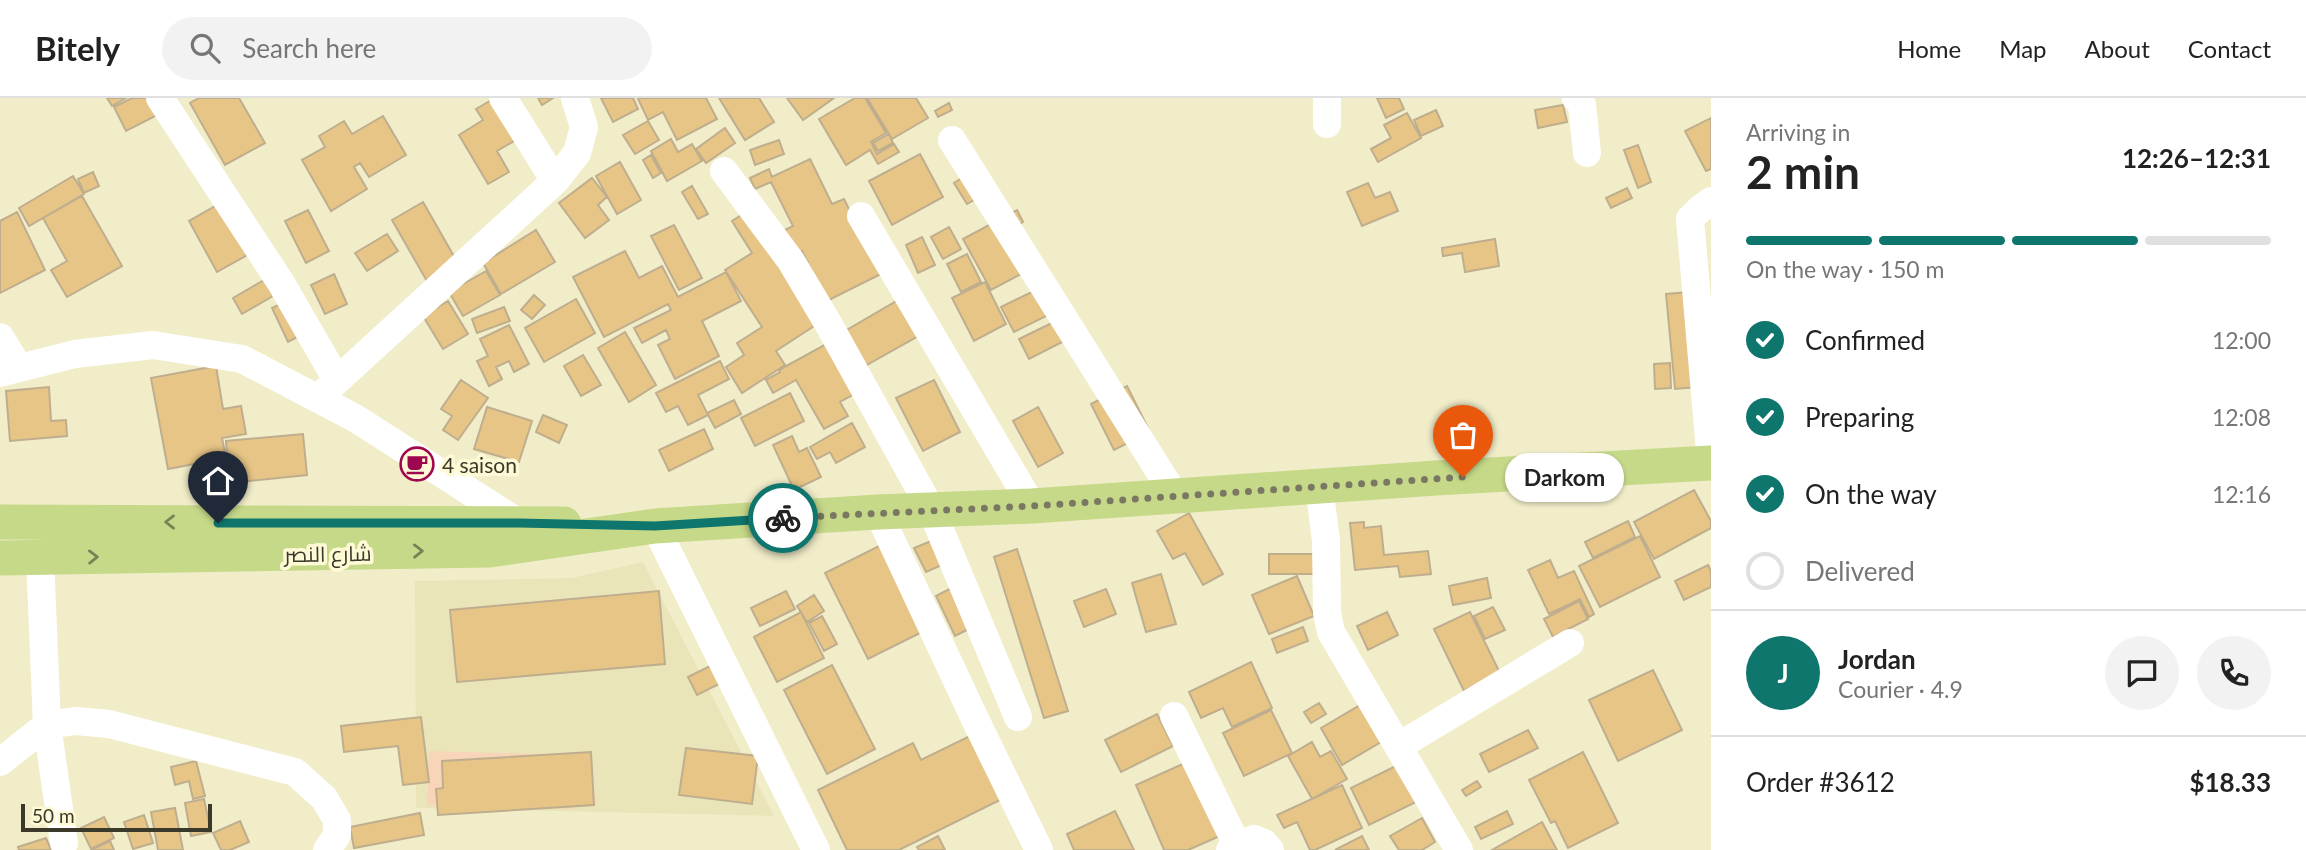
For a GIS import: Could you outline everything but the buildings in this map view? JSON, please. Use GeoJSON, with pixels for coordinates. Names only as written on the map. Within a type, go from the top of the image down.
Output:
{"type":"FeatureCollection","features":[{"type":"Feature","properties":{"kind":"main road","name":"شارع النصر"},"geometry":{"type":"LineString","coordinates":[[0,558],[489,550],[655,526],[878,512],[1032,506],[1711,463]]}},
{"type":"Feature","properties":{"kind":"main road","name":"شارع النصر"},"geometry":{"type":"LineString","coordinates":[[0,522],[519,523],[655,526]]}},
{"type":"Feature","properties":{"kind":"street"},"geometry":{"type":"LineString","coordinates":[[160,98],[281,283],[327,389],[355,418],[519,523]]}},
{"type":"Feature","properties":{"kind":"street"},"geometry":{"type":"LineString","coordinates":[[503,98],[555,181]]}},
{"type":"Feature","properties":{"kind":"street"},"geometry":{"type":"LineString","coordinates":[[327,389],[555,181],[577,153],[584,127],[575,98]]}},
{"type":"Feature","properties":{"kind":"street"},"geometry":{"type":"LineString","coordinates":[[1576,98],[1582,106],[1587,153]]}},
{"type":"Feature","properties":{"kind":"street"},"geometry":{"type":"LineString","coordinates":[[952,140],[1175,496]]}},
{"type":"Feature","properties":{"kind":"street"},"geometry":{"type":"LineString","coordinates":[[724,171],[791,261],[829,324],[932,511],[1018,718]]}},
{"type":"Feature","properties":{"kind":"street"},"geometry":{"type":"LineString","coordinates":[[1711,201],[1690,219],[1711,463]]}},
{"type":"Feature","properties":{"kind":"street"},"geometry":{"type":"LineString","coordinates":[[861,216],[1032,506]]}},
{"type":"Feature","properties":{"kind":"street"},"geometry":{"type":"LineString","coordinates":[[0,337],[9,371],[75,354],[153,345],[242,359],[327,389]]}},
{"type":"Feature","properties":{"kind":"street"},"geometry":{"type":"LineString","coordinates":[[1319,486],[1326,541],[1327,613],[1331,632],[1459,850]]}},
{"type":"Feature","properties":{"kind":"street"},"geometry":{"type":"LineString","coordinates":[[878,512],[1039,850]]}},
{"type":"Feature","properties":{"kind":"street"},"geometry":{"type":"LineString","coordinates":[[655,526],[816,850]]}},
{"type":"Feature","properties":{"kind":"street"},"geometry":{"type":"LineString","coordinates":[[40,558],[47,725],[64,843]]}},
{"type":"Feature","properties":{"kind":"street"},"geometry":{"type":"LineString","coordinates":[[1399,746],[1570,643]]}},
{"type":"Feature","properties":{"kind":"street"},"geometry":{"type":"LineString","coordinates":[[1174,716],[1234,848],[1254,839],[1264,843],[1270,850]]}},
{"type":"Feature","properties":{"kind":"street"},"geometry":{"type":"LineString","coordinates":[[0,762],[47,725],[76,721],[109,724],[295,772],[324,798],[337,820],[337,835],[327,850]]}},
{"type":"Feature","properties":{"kind":"shaded area"},"geometry":{"type":"Polygon","coordinates":[[[643,562],[774,816],[416,808],[415,581],[572,578],[643,562]]]}},
{"type":"Feature","properties":{"kind":"shaded area"},"geometry":{"type":"Polygon","coordinates":[[[429,751],[578,755],[574,809],[427,805],[429,751]]]}},
{"type":"Feature","properties":{"kind":"way so far"},"geometry":{"type":"LineString","coordinates":[[783,518],[1032,506],[1463,477]]}},
{"type":"Feature","properties":{"kind":"place","name":"4 saison"},"geometry":{"type":"Point","coordinates":[417,464]}},
{"type":"Feature","properties":{"kind":"place","name":"Darkom"},"geometry":{"type":"Point","coordinates":[1463,477]}},
{"type":"Feature","properties":{"kind":"route"},"geometry":{"type":"LineString","coordinates":[[218,523],[655,526],[783,518]]}}]}
